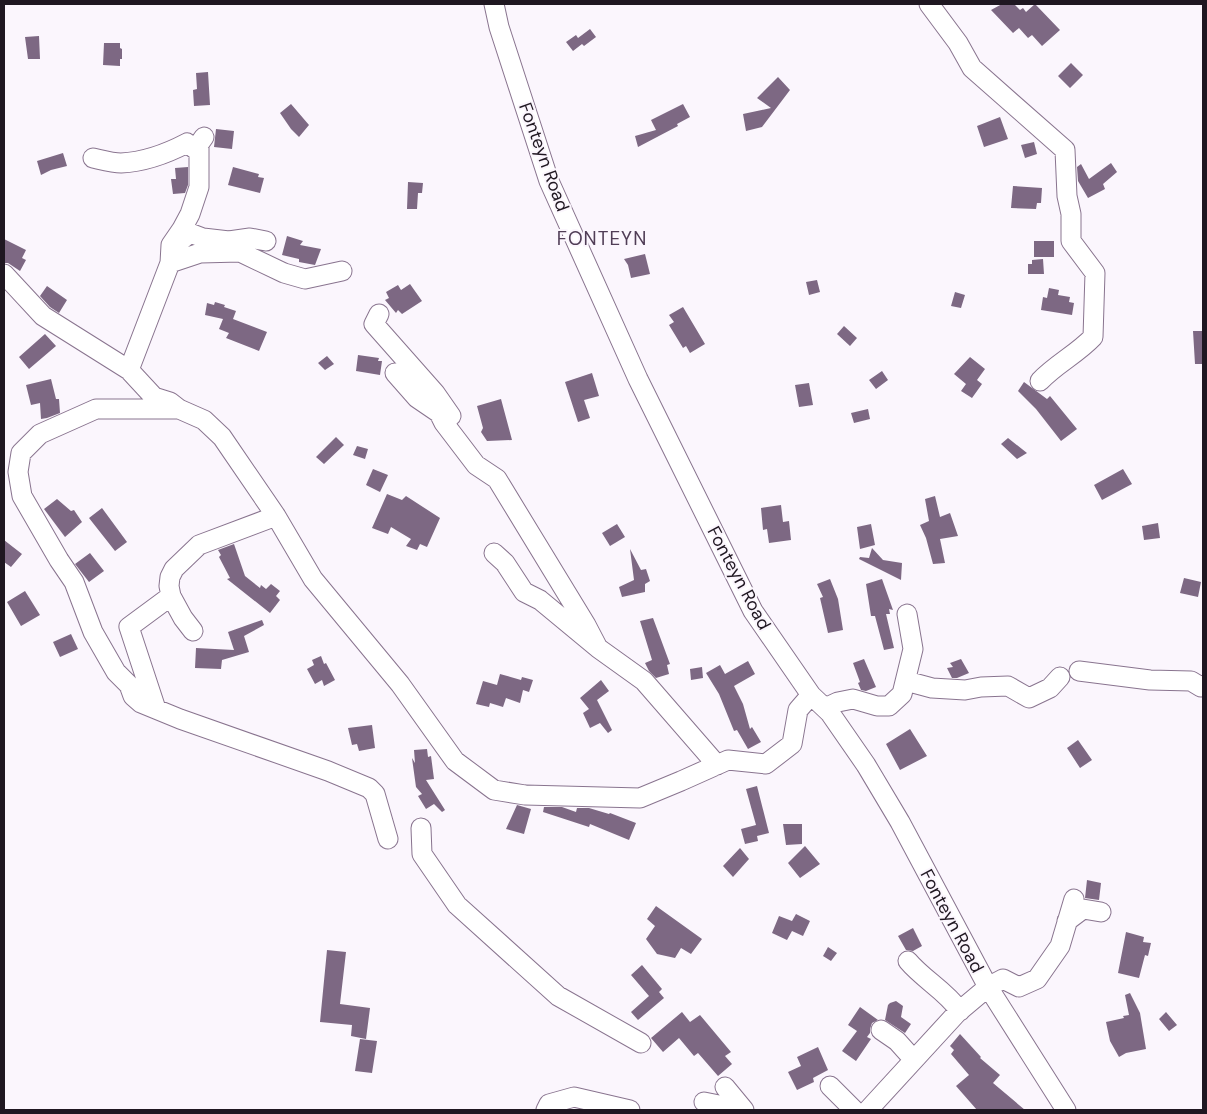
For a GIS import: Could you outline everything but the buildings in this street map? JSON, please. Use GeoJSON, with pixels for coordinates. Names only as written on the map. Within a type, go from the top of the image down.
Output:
{"type":"FeatureCollection","features":[{"type":"Feature","properties":{"kind":"street","name":"Fonteyn Road"},"geometry":{"type":"LineString","coordinates":[[494,4],[499,27],[549,181],[638,379],[753,611],[818,701],[830,712],[866,765],[900,822],[988,987],[1066,1110]]}},
{"type":"Feature","properties":{"kind":"street"},"geometry":{"type":"LineString","coordinates":[[929,4],[958,43],[972,68],[1065,150],[1068,176],[1067,196],[1071,214],[1071,241],[1095,274],[1093,337],[1080,350],[1053,368],[1040,381]]}},
{"type":"Feature","properties":{"kind":"street"},"geometry":{"type":"LineString","coordinates":[[94,158],[120,163],[165,152],[187,143],[202,144],[200,187],[190,214],[171,245],[170,263]]}},
{"type":"Feature","properties":{"kind":"street"},"geometry":{"type":"LineString","coordinates":[[129,370],[178,244],[190,233],[204,238],[229,241],[250,238],[266,241]]}},
{"type":"Feature","properties":{"kind":"street"},"geometry":{"type":"LineString","coordinates":[[170,263],[200,253],[240,252],[284,273],[305,279],[342,270]]}},
{"type":"Feature","properties":{"kind":"street"},"geometry":{"type":"LineString","coordinates":[[4,274],[42,316],[129,370],[154,398],[170,402],[179,409],[204,420],[222,437],[276,516],[313,579],[400,684],[455,761],[494,790],[534,796],[640,798],[728,760],[766,764],[792,744],[798,710],[818,701],[838,702],[853,699],[877,706],[889,706],[902,694],[913,650],[907,614]]}},
{"type":"Feature","properties":{"kind":"street"},"geometry":{"type":"LineString","coordinates":[[380,314],[374,324],[434,393],[474,446],[491,462],[496,479],[586,625],[598,648]]}},
{"type":"Feature","properties":{"kind":"street"},"geometry":{"type":"LineString","coordinates":[[395,373],[417,398],[439,413],[444,423],[476,465],[496,479]]}},
{"type":"Feature","properties":{"kind":"street"},"geometry":{"type":"LineString","coordinates":[[179,409],[96,409],[40,434],[21,453],[18,472],[22,496],[74,582],[94,632],[116,672],[129,685],[133,696],[141,703],[156,709],[369,788],[375,794],[388,838]]}},
{"type":"Feature","properties":{"kind":"street"},"geometry":{"type":"LineString","coordinates":[[193,631],[170,596],[170,577],[174,570],[199,546],[276,516]]}},
{"type":"Feature","properties":{"kind":"street"},"geometry":{"type":"LineString","coordinates":[[494,553],[505,563],[524,592],[540,600],[598,648],[644,681],[718,765]]}},
{"type":"Feature","properties":{"kind":"street"},"geometry":{"type":"LineString","coordinates":[[156,709],[129,627],[170,596]]}},
{"type":"Feature","properties":{"kind":"street"},"geometry":{"type":"LineString","coordinates":[[1079,671],[1150,680],[1191,681],[1201,687],[1203,686]]}},
{"type":"Feature","properties":{"kind":"street"},"geometry":{"type":"LineString","coordinates":[[906,681],[932,688],[965,690],[981,687],[1008,686],[1029,698],[1050,688],[1060,677]]}},
{"type":"Feature","properties":{"kind":"street"},"geometry":{"type":"LineString","coordinates":[[422,828],[422,854],[457,905],[558,996],[641,1044]]}},
{"type":"Feature","properties":{"kind":"street"},"geometry":{"type":"LineString","coordinates":[[868,1110],[960,1011],[988,987],[1003,979],[1019,988],[1037,978],[1060,946],[1074,899]]}},
{"type":"Feature","properties":{"kind":"street"},"geometry":{"type":"LineString","coordinates":[[1067,921],[1083,909],[1101,912]]}},
{"type":"Feature","properties":{"kind":"street"},"geometry":{"type":"LineString","coordinates":[[908,961],[920,975],[951,999],[960,1011]]}},
{"type":"Feature","properties":{"kind":"street"},"geometry":{"type":"LineString","coordinates":[[881,1030],[897,1041],[914,1060]]}},
{"type":"Feature","properties":{"kind":"street"},"geometry":{"type":"LineString","coordinates":[[830,1086],[854,1110]]}},
{"type":"Feature","properties":{"kind":"street"},"geometry":{"type":"LineString","coordinates":[[704,1102],[744,1110],[725,1087]]}},
{"type":"Feature","properties":{"kind":"street"},"geometry":{"type":"LineString","coordinates":[[546,1110],[549,1104],[574,1097],[630,1110]]}},
{"type":"Feature","properties":{"kind":"district","name":"FONTEYN"},"geometry":{"type":"Point","coordinates":[602,238]}}]}
